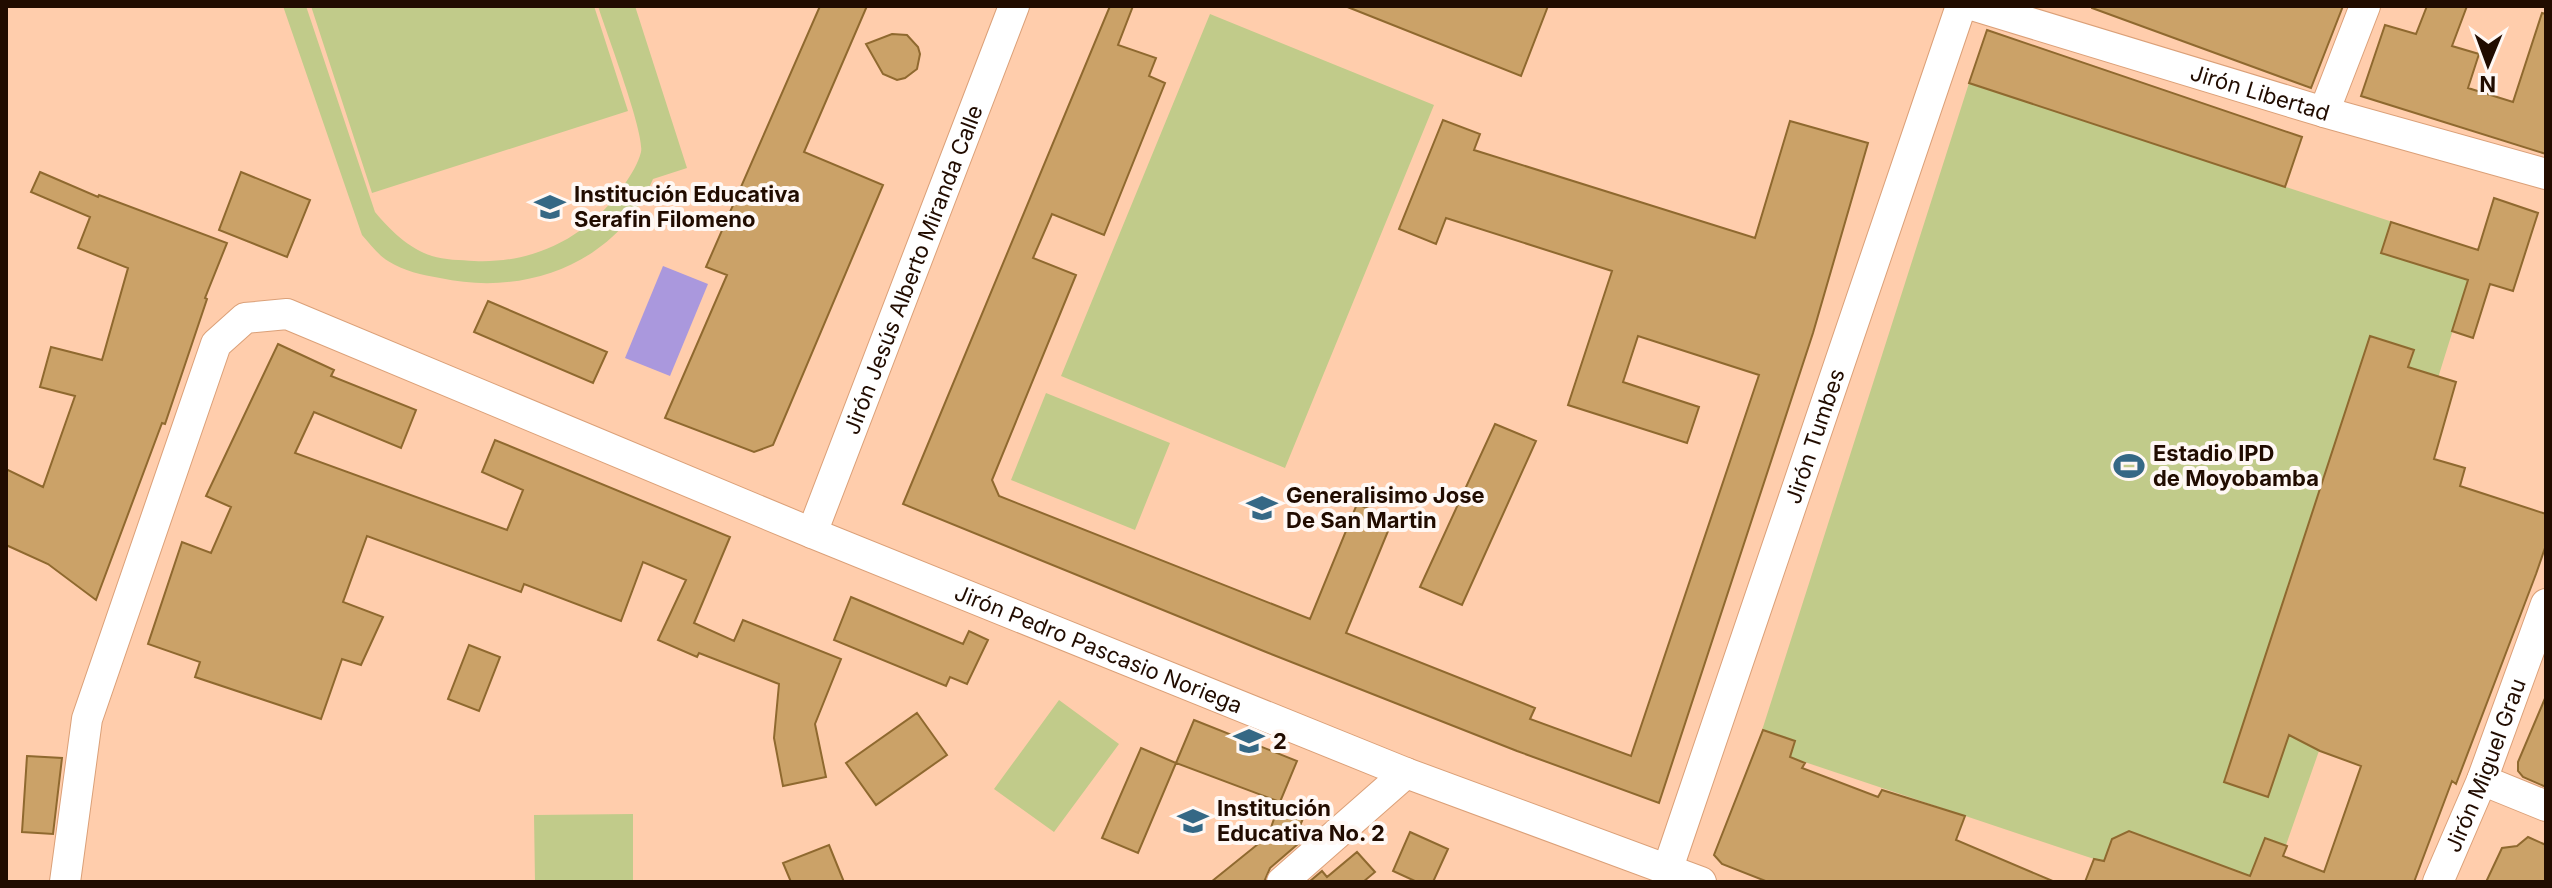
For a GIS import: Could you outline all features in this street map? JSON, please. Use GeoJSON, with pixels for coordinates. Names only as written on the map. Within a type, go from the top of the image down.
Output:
{"type":"FeatureCollection","features":[{"type":"Feature","properties":{"kind":"street","name":"Jirón Jesús Alberto Miranda Calle"},"geometry":{"type":"LineString","coordinates":[[812,533],[1014,6]]}},
{"type":"Feature","properties":{"kind":"street","name":"Jirón Tumbes"},"geometry":{"type":"LineString","coordinates":[[1668,868],[1961,6]]}},
{"type":"Feature","properties":{"kind":"street","name":"Jirón Libertad"},"geometry":{"type":"LineString","coordinates":[[1975,6],[2324,112],[2546,174]]}},
{"type":"Feature","properties":{"kind":"street"},"geometry":{"type":"LineString","coordinates":[[2324,112],[2365,6]]}},
{"type":"Feature","properties":{"kind":"street","name":"Jirón Pedro Pascasio Noriega"},"geometry":{"type":"LineString","coordinates":[[65,882],[87,719],[216,344],[245,318],[287,314],[812,533],[1406,773],[1701,882]]}},
{"type":"Feature","properties":{"kind":"street","name":"Jirón Miguel Grau"},"geometry":{"type":"LineString","coordinates":[[2438,882],[2482,780],[2546,604]]}},
{"type":"Feature","properties":{"kind":"street"},"geometry":{"type":"LineString","coordinates":[[1282,882],[1406,773]]}},
{"type":"Feature","properties":{"kind":"street"},"geometry":{"type":"LineString","coordinates":[[2482,780],[2546,806]]}},
{"type":"Feature","properties":{"kind":"green space"},"geometry":{"type":"Polygon","coordinates":[[[283,6],[306,6],[375,212],[400,238],[424,253],[442,258],[497,261],[539,252],[578,232],[595,219],[624,185],[638,161],[641,141],[598,6],[635,6],[687,168],[653,179],[637,208],[617,233],[593,252],[566,267],[536,277],[473,283],[400,267],[381,256],[362,235],[283,6]]]}},
{"type":"Feature","properties":{"kind":"green space"},"geometry":{"type":"Polygon","coordinates":[[[311,6],[594,6],[628,111],[372,193],[311,6]]]}},
{"type":"Feature","properties":{"kind":"green space"},"geometry":{"type":"Polygon","coordinates":[[[1210,14],[1434,105],[1285,468],[1061,376],[1210,14]]]}},
{"type":"Feature","properties":{"kind":"green space","name":"Estadio IPD de Moyobamba"},"geometry":{"type":"Polygon","coordinates":[[[1969,83],[2478,250],[2340,691],[2273,882],[2094,859],[1757,746],[1969,83]]]}},
{"type":"Feature","properties":{"kind":"green space"},"geometry":{"type":"Polygon","coordinates":[[[1046,393],[1170,443],[1135,530],[1011,480],[1046,393]]]}},
{"type":"Feature","properties":{"kind":"green space"},"geometry":{"type":"Polygon","coordinates":[[[1059,700],[1119,744],[1054,832],[994,789],[1059,700]]]}},
{"type":"Feature","properties":{"kind":"green space"},"geometry":{"type":"Polygon","coordinates":[[[633,814],[633,882],[535,882],[534,815],[633,814]]]}},
{"type":"Feature","properties":{"kind":"shaded area"},"geometry":{"type":"Polygon","coordinates":[[[663,266],[708,284],[670,376],[625,358],[663,266]]]}},
{"type":"Feature","properties":{"kind":"building"},"geometry":{"type":"Polygon","coordinates":[[[820,6],[867,6],[804,152],[883,185],[773,445],[754,452],[665,418],[727,275],[706,267],[820,6]]]}},
{"type":"Feature","properties":{"kind":"building"},"geometry":{"type":"Polygon","coordinates":[[[1110,6],[1133,6],[1118,45],[1156,58],[1149,76],[1165,83],[1104,235],[1052,214],[1033,258],[1076,275],[992,480],[999,496],[1310,619],[1357,504],[1393,519],[1346,633],[1535,708],[1530,719],[1631,756],[1759,375],[1638,336],[1623,382],[1699,407],[1687,443],[1568,405],[1612,271],[1446,218],[1436,244],[1399,229],[1443,120],[1480,134],[1474,150],[1755,238],[1790,121],[1868,143],[1813,333],[1659,803],[1266,652],[903,504],[1110,6]]]}},
{"type":"Feature","properties":{"kind":"building"},"geometry":{"type":"Polygon","coordinates":[[[1345,6],[1548,6],[1521,76],[1345,6]]]}},
{"type":"Feature","properties":{"kind":"building"},"geometry":{"type":"Polygon","coordinates":[[[2092,6],[2343,6],[2311,88],[2092,6]]]}},
{"type":"Feature","properties":{"kind":"building"},"geometry":{"type":"Polygon","coordinates":[[[2427,6],[2467,6],[2452,46],[2479,54],[2468,88],[2513,102],[2542,13],[2546,14],[2546,154],[2361,96],[2385,25],[2416,34],[2427,6]]]}},
{"type":"Feature","properties":{"kind":"building"},"geometry":{"type":"Polygon","coordinates":[[[1987,30],[2302,137],[2285,187],[1969,83],[1987,30]]]}},
{"type":"Feature","properties":{"kind":"building"},"geometry":{"type":"Polygon","coordinates":[[[892,34],[907,35],[920,54],[917,69],[897,80],[883,74],[866,44],[892,34]]]}},
{"type":"Feature","properties":{"kind":"building"},"geometry":{"type":"Polygon","coordinates":[[[40,172],[98,197],[227,243],[205,298],[165,424],[162,423],[96,600],[48,564],[6,545],[6,469],[43,487],[75,396],[40,387],[51,347],[102,360],[128,268],[78,248],[90,217],[31,192],[40,172]]]}},
{"type":"Feature","properties":{"kind":"building"},"geometry":{"type":"Polygon","coordinates":[[[241,172],[310,200],[287,257],[219,230],[241,172]]]}},
{"type":"Feature","properties":{"kind":"building"},"geometry":{"type":"Polygon","coordinates":[[[2494,198],[2538,213],[2513,291],[2490,284],[2473,338],[2452,331],[2468,280],[2381,253],[2391,222],[2478,250],[2494,198]]]}},
{"type":"Feature","properties":{"kind":"building"},"geometry":{"type":"Polygon","coordinates":[[[488,301],[607,352],[593,383],[474,332],[488,301]]]}},
{"type":"Feature","properties":{"kind":"building"},"geometry":{"type":"Polygon","coordinates":[[[2370,336],[2414,350],[2408,367],[2456,382],[2434,459],[2465,468],[2460,486],[2546,514],[2546,545],[2536,574],[2456,784],[2452,781],[2414,882],[2085,882],[2094,859],[2104,861],[2112,839],[2129,831],[2250,876],[2265,838],[2287,846],[2283,856],[2324,872],[2361,766],[2320,751],[2289,735],[2268,797],[2224,782],[2370,336]]]}},
{"type":"Feature","properties":{"kind":"building"},"geometry":{"type":"Polygon","coordinates":[[[278,344],[334,370],[331,376],[416,410],[401,448],[314,412],[295,453],[507,530],[523,490],[482,472],[495,440],[730,537],[694,623],[734,641],[743,620],[841,659],[815,724],[826,777],[783,786],[774,738],[779,684],[699,653],[697,657],[658,640],[686,580],[643,562],[621,621],[524,584],[521,592],[367,536],[343,602],[383,617],[361,665],[342,659],[321,719],[195,677],[200,662],[148,644],[182,542],[211,553],[231,507],[206,496],[278,344]]]}},
{"type":"Feature","properties":{"kind":"building"},"geometry":{"type":"Polygon","coordinates":[[[1495,424],[1536,441],[1462,605],[1420,587],[1495,424]]]}},
{"type":"Feature","properties":{"kind":"building"},"geometry":{"type":"Polygon","coordinates":[[[851,597],[963,644],[969,631],[988,640],[967,684],[950,677],[946,686],[834,640],[851,597]]]}},
{"type":"Feature","properties":{"kind":"building"},"geometry":{"type":"Polygon","coordinates":[[[469,645],[500,657],[479,711],[448,699],[469,645]]]}},
{"type":"Feature","properties":{"kind":"building"},"geometry":{"type":"Polygon","coordinates":[[[2546,696],[2546,787],[2523,777],[2518,771],[2518,762],[2546,696]]]}},
{"type":"Feature","properties":{"kind":"building"},"geometry":{"type":"Polygon","coordinates":[[[917,713],[947,755],[876,805],[846,763],[917,713]]]}},
{"type":"Feature","properties":{"kind":"building"},"geometry":{"type":"Polygon","coordinates":[[[1194,720],[1297,761],[1280,802],[1176,763],[1194,720]]]}},
{"type":"Feature","properties":{"kind":"building"},"geometry":{"type":"Polygon","coordinates":[[[1763,730],[1795,741],[1790,757],[1805,763],[1802,768],[1878,797],[1882,790],[1965,816],[1956,840],[2055,882],[1768,882],[1722,864],[1714,855],[1763,730]]]}},
{"type":"Feature","properties":{"kind":"building"},"geometry":{"type":"Polygon","coordinates":[[[1141,748],[1176,763],[1138,853],[1102,838],[1141,748]]]}},
{"type":"Feature","properties":{"kind":"building"},"geometry":{"type":"Polygon","coordinates":[[[27,756],[62,758],[53,834],[22,832],[27,756]]]}},
{"type":"Feature","properties":{"kind":"building"},"geometry":{"type":"Polygon","coordinates":[[[1280,802],[1306,811],[1295,838],[1299,843],[1270,868],[1264,882],[1211,882],[1268,836],[1280,802]]]}},
{"type":"Feature","properties":{"kind":"building"},"geometry":{"type":"Polygon","coordinates":[[[1410,832],[1448,849],[1433,882],[1417,882],[1393,871],[1410,832]]]}},
{"type":"Feature","properties":{"kind":"building"},"geometry":{"type":"Polygon","coordinates":[[[2528,837],[2546,845],[2546,882],[2486,882],[2502,848],[2517,846],[2528,837]]]}},
{"type":"Feature","properties":{"kind":"building"},"geometry":{"type":"Polygon","coordinates":[[[829,845],[844,882],[791,882],[783,863],[829,845]]]}},
{"type":"Feature","properties":{"kind":"building"},"geometry":{"type":"Polygon","coordinates":[[[1357,852],[1375,872],[1363,882],[1309,882],[1322,871],[1327,877],[1357,852]]]}},
{"type":"Feature","properties":{"kind":"place","name":"Institución Educativa Serafin Filomeno"},"geometry":{"type":"Point","coordinates":[550,207]}},
{"type":"Feature","properties":{"kind":"place","name":"Estadio IPD de Moyobamba"},"geometry":{"type":"Point","coordinates":[2129,466]}},
{"type":"Feature","properties":{"kind":"place","name":"Generalisimo Jose De San Martin"},"geometry":{"type":"Point","coordinates":[1262,508]}},
{"type":"Feature","properties":{"kind":"place","name":"2"},"geometry":{"type":"Point","coordinates":[1249,741]}},
{"type":"Feature","properties":{"kind":"place","name":"Institución Educativa No. 2"},"geometry":{"type":"Point","coordinates":[1193,821]}}]}
